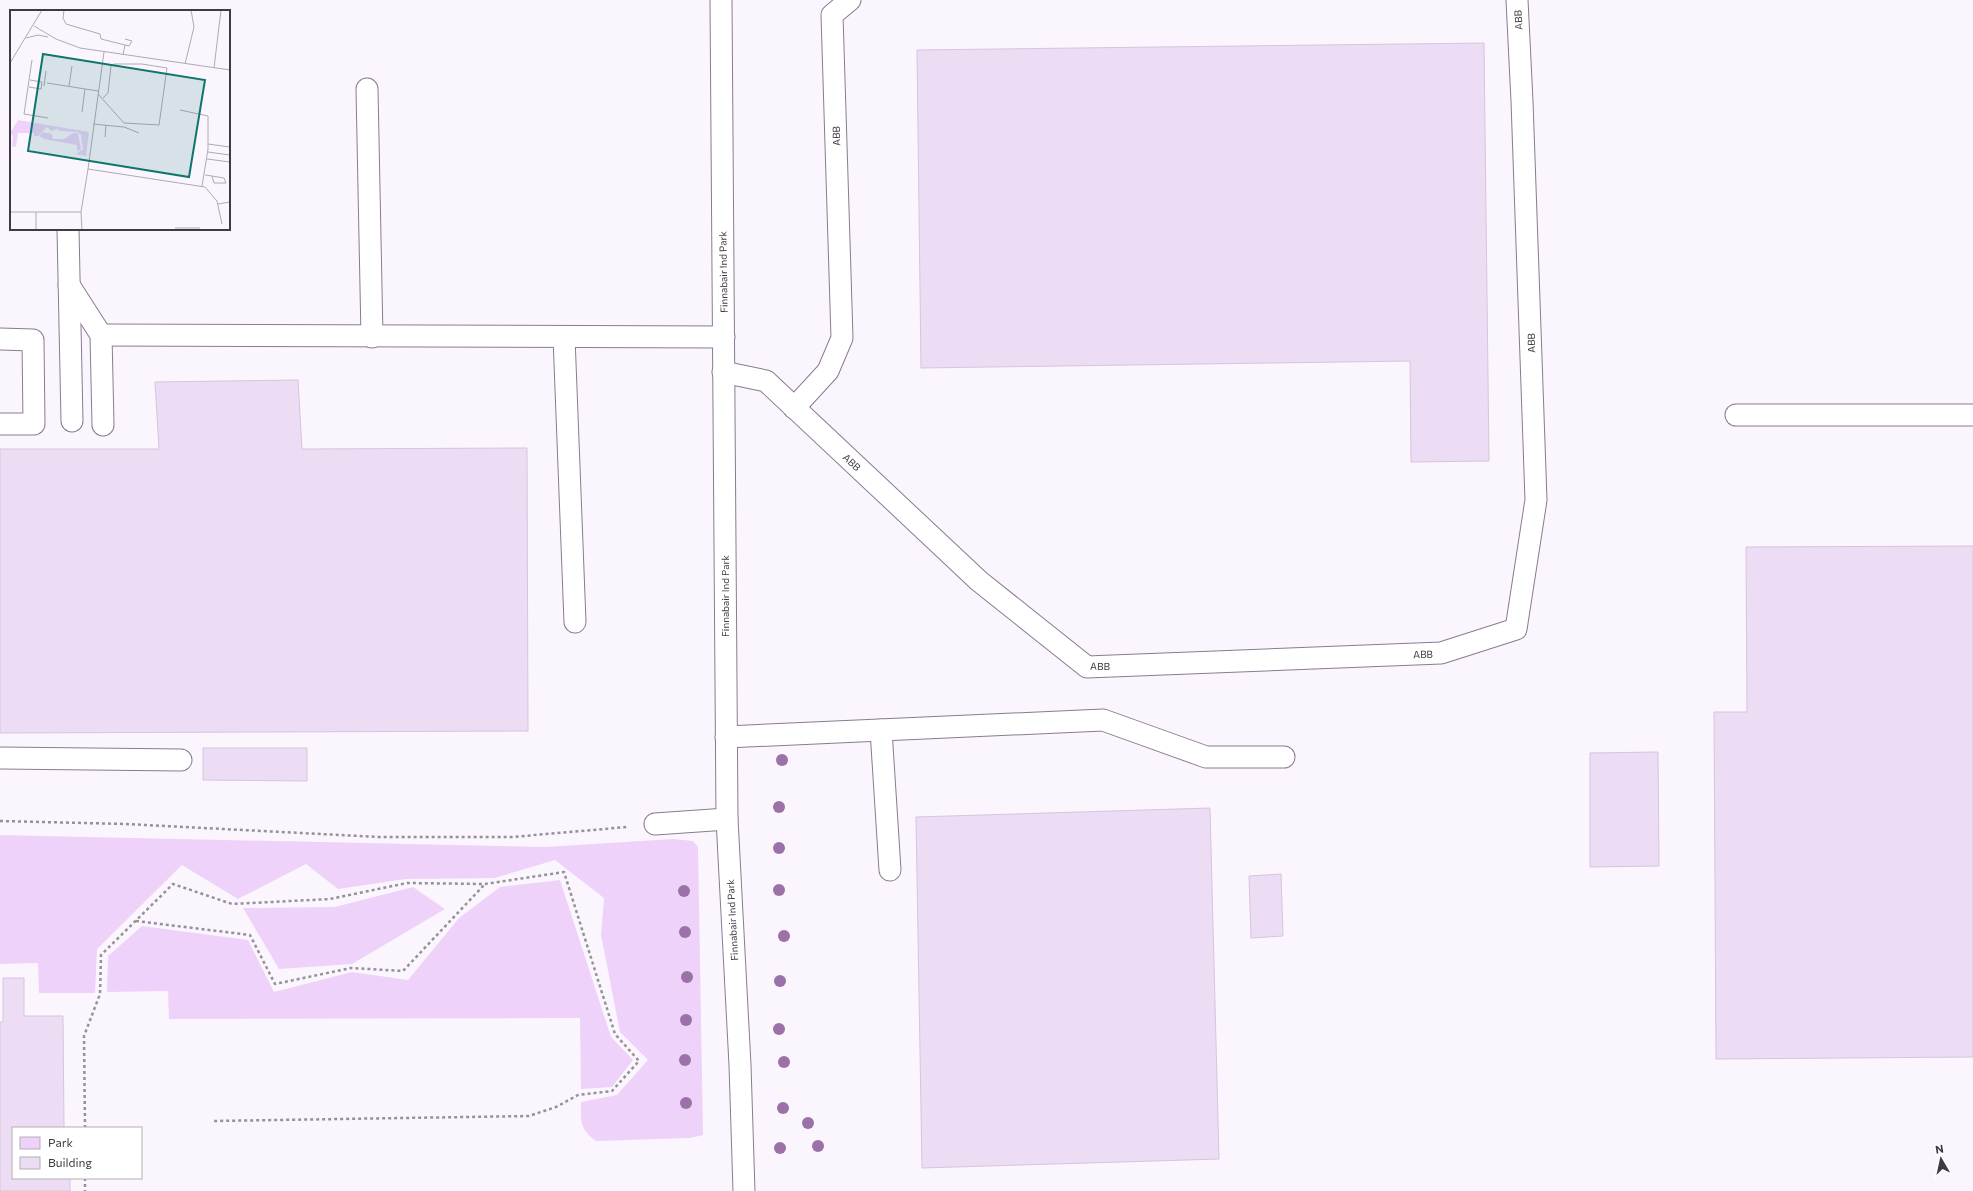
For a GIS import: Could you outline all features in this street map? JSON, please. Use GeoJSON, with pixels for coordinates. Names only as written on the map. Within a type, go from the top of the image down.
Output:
{"type":"FeatureCollection","features":[{"type":"Feature","properties":{"kind":"lane","name":"Finnabair Ind Park"},"geometry":{"type":"LineString","coordinates":[[721,0],[727,819],[740,1065],[744,1191]]}},
{"type":"Feature","properties":{"kind":"lane","name":"ABB"},"geometry":{"type":"LineString","coordinates":[[794,408],[828,371],[842,338],[832,15],[850,0]]}},
{"type":"Feature","properties":{"kind":"lane","name":"ABB"},"geometry":{"type":"LineString","coordinates":[[723,372],[766,381],[979,581],[1087,667],[1441,653],[1516,629],[1536,500],[1517,0]]}},
{"type":"Feature","properties":{"kind":"lane"},"geometry":{"type":"LineString","coordinates":[[367,89],[372,337]]}},
{"type":"Feature","properties":{"kind":"lane"},"geometry":{"type":"LineString","coordinates":[[68,230],[72,421]]}},
{"type":"Feature","properties":{"kind":"lane"},"geometry":{"type":"LineString","coordinates":[[69,284],[101,335],[103,425]]}},
{"type":"Feature","properties":{"kind":"lane"},"geometry":{"type":"LineString","coordinates":[[101,335],[724,337]]}},
{"type":"Feature","properties":{"kind":"lane"},"geometry":{"type":"LineString","coordinates":[[564,337],[574,622]]}},
{"type":"Feature","properties":{"kind":"lane"},"geometry":{"type":"LineString","coordinates":[[0,339],[33,340],[34,424],[0,424]]}},
{"type":"Feature","properties":{"kind":"lane"},"geometry":{"type":"LineString","coordinates":[[1736,415],[1973,415]]}},
{"type":"Feature","properties":{"kind":"lane"},"geometry":{"type":"LineString","coordinates":[[726,737],[1103,720],[1206,757],[1284,757]]}},
{"type":"Feature","properties":{"kind":"lane"},"geometry":{"type":"LineString","coordinates":[[881,730],[890,870]]}},
{"type":"Feature","properties":{"kind":"lane"},"geometry":{"type":"LineString","coordinates":[[0,758],[181,760]]}},
{"type":"Feature","properties":{"kind":"lane"},"geometry":{"type":"LineString","coordinates":[[655,824],[727,819]]}},
{"type":"Feature","properties":{"kind":"path"},"geometry":{"type":"LineString","coordinates":[[0,820],[126,824],[387,837],[512,837],[655,824]]}},
{"type":"Feature","properties":{"kind":"path"},"geometry":{"type":"LineString","coordinates":[[84,1127],[84,1036],[100,994],[101,955],[173,884],[232,904],[330,899],[407,883],[485,884],[564,872],[615,1034],[639,1061],[612,1091],[578,1095],[556,1107],[530,1116],[214,1121]]}},
{"type":"Feature","properties":{"kind":"path"},"geometry":{"type":"LineString","coordinates":[[136,921],[250,935],[275,984],[351,968],[403,971],[485,884]]}},
{"type":"Feature","properties":{"kind":"path"},"geometry":{"type":"LineString","coordinates":[[85,1179],[85,1191]]}},
{"type":"Feature","properties":{"kind":"green space"},"geometry":{"type":"Polygon","coordinates":[[[0,835],[546,847],[673,839],[693,841],[698,847],[703,1135],[690,1138],[596,1141],[586,1132],[581,1120],[581,1102],[617,1095],[648,1060],[620,1032],[601,935],[604,898],[555,860],[495,878],[406,879],[338,889],[306,864],[238,899],[182,865],[97,949],[95,993],[39,993],[38,963],[0,964],[0,835]]]}},
{"type":"Feature","properties":{"kind":"green space"},"geometry":{"type":"Polygon","coordinates":[[[560,880],[611,1037],[633,1060],[612,1087],[581,1089],[580,1018],[169,1019],[168,991],[107,992],[108,956],[142,926],[248,940],[274,992],[352,972],[408,980],[459,918],[500,887],[560,880]]]}},
{"type":"Feature","properties":{"kind":"green space"},"geometry":{"type":"Polygon","coordinates":[[[413,887],[445,909],[352,964],[279,969],[243,908],[335,907],[413,887]]]}},
{"type":"Feature","properties":{"kind":"building"},"geometry":{"type":"Polygon","coordinates":[[[1484,43],[1489,461],[1411,462],[1410,361],[921,368],[917,50],[1484,43]]]}},
{"type":"Feature","properties":{"kind":"building"},"geometry":{"type":"Polygon","coordinates":[[[298,380],[302,449],[527,448],[528,731],[0,733],[0,449],[159,449],[155,382],[298,380]]]}},
{"type":"Feature","properties":{"kind":"building"},"geometry":{"type":"Polygon","coordinates":[[[1973,546],[1973,1057],[1716,1059],[1714,712],[1747,712],[1746,547],[1973,546]]]}},
{"type":"Feature","properties":{"kind":"building"},"geometry":{"type":"Polygon","coordinates":[[[203,748],[307,748],[307,781],[203,780],[203,748]]]}},
{"type":"Feature","properties":{"kind":"building"},"geometry":{"type":"Polygon","coordinates":[[[1658,752],[1659,866],[1590,867],[1590,753],[1658,752]]]}},
{"type":"Feature","properties":{"kind":"building"},"geometry":{"type":"Polygon","coordinates":[[[1210,808],[1219,1159],[922,1168],[916,817],[1210,808]]]}},
{"type":"Feature","properties":{"kind":"building"},"geometry":{"type":"Polygon","coordinates":[[[1281,874],[1283,936],[1251,938],[1249,876],[1281,874]]]}},
{"type":"Feature","properties":{"kind":"building"},"geometry":{"type":"Polygon","coordinates":[[[3,978],[24,978],[24,1016],[63,1016],[64,1127],[12,1127],[12,1179],[70,1179],[70,1191],[0,1191],[0,1022],[3,1022],[3,978]]]}}]}
